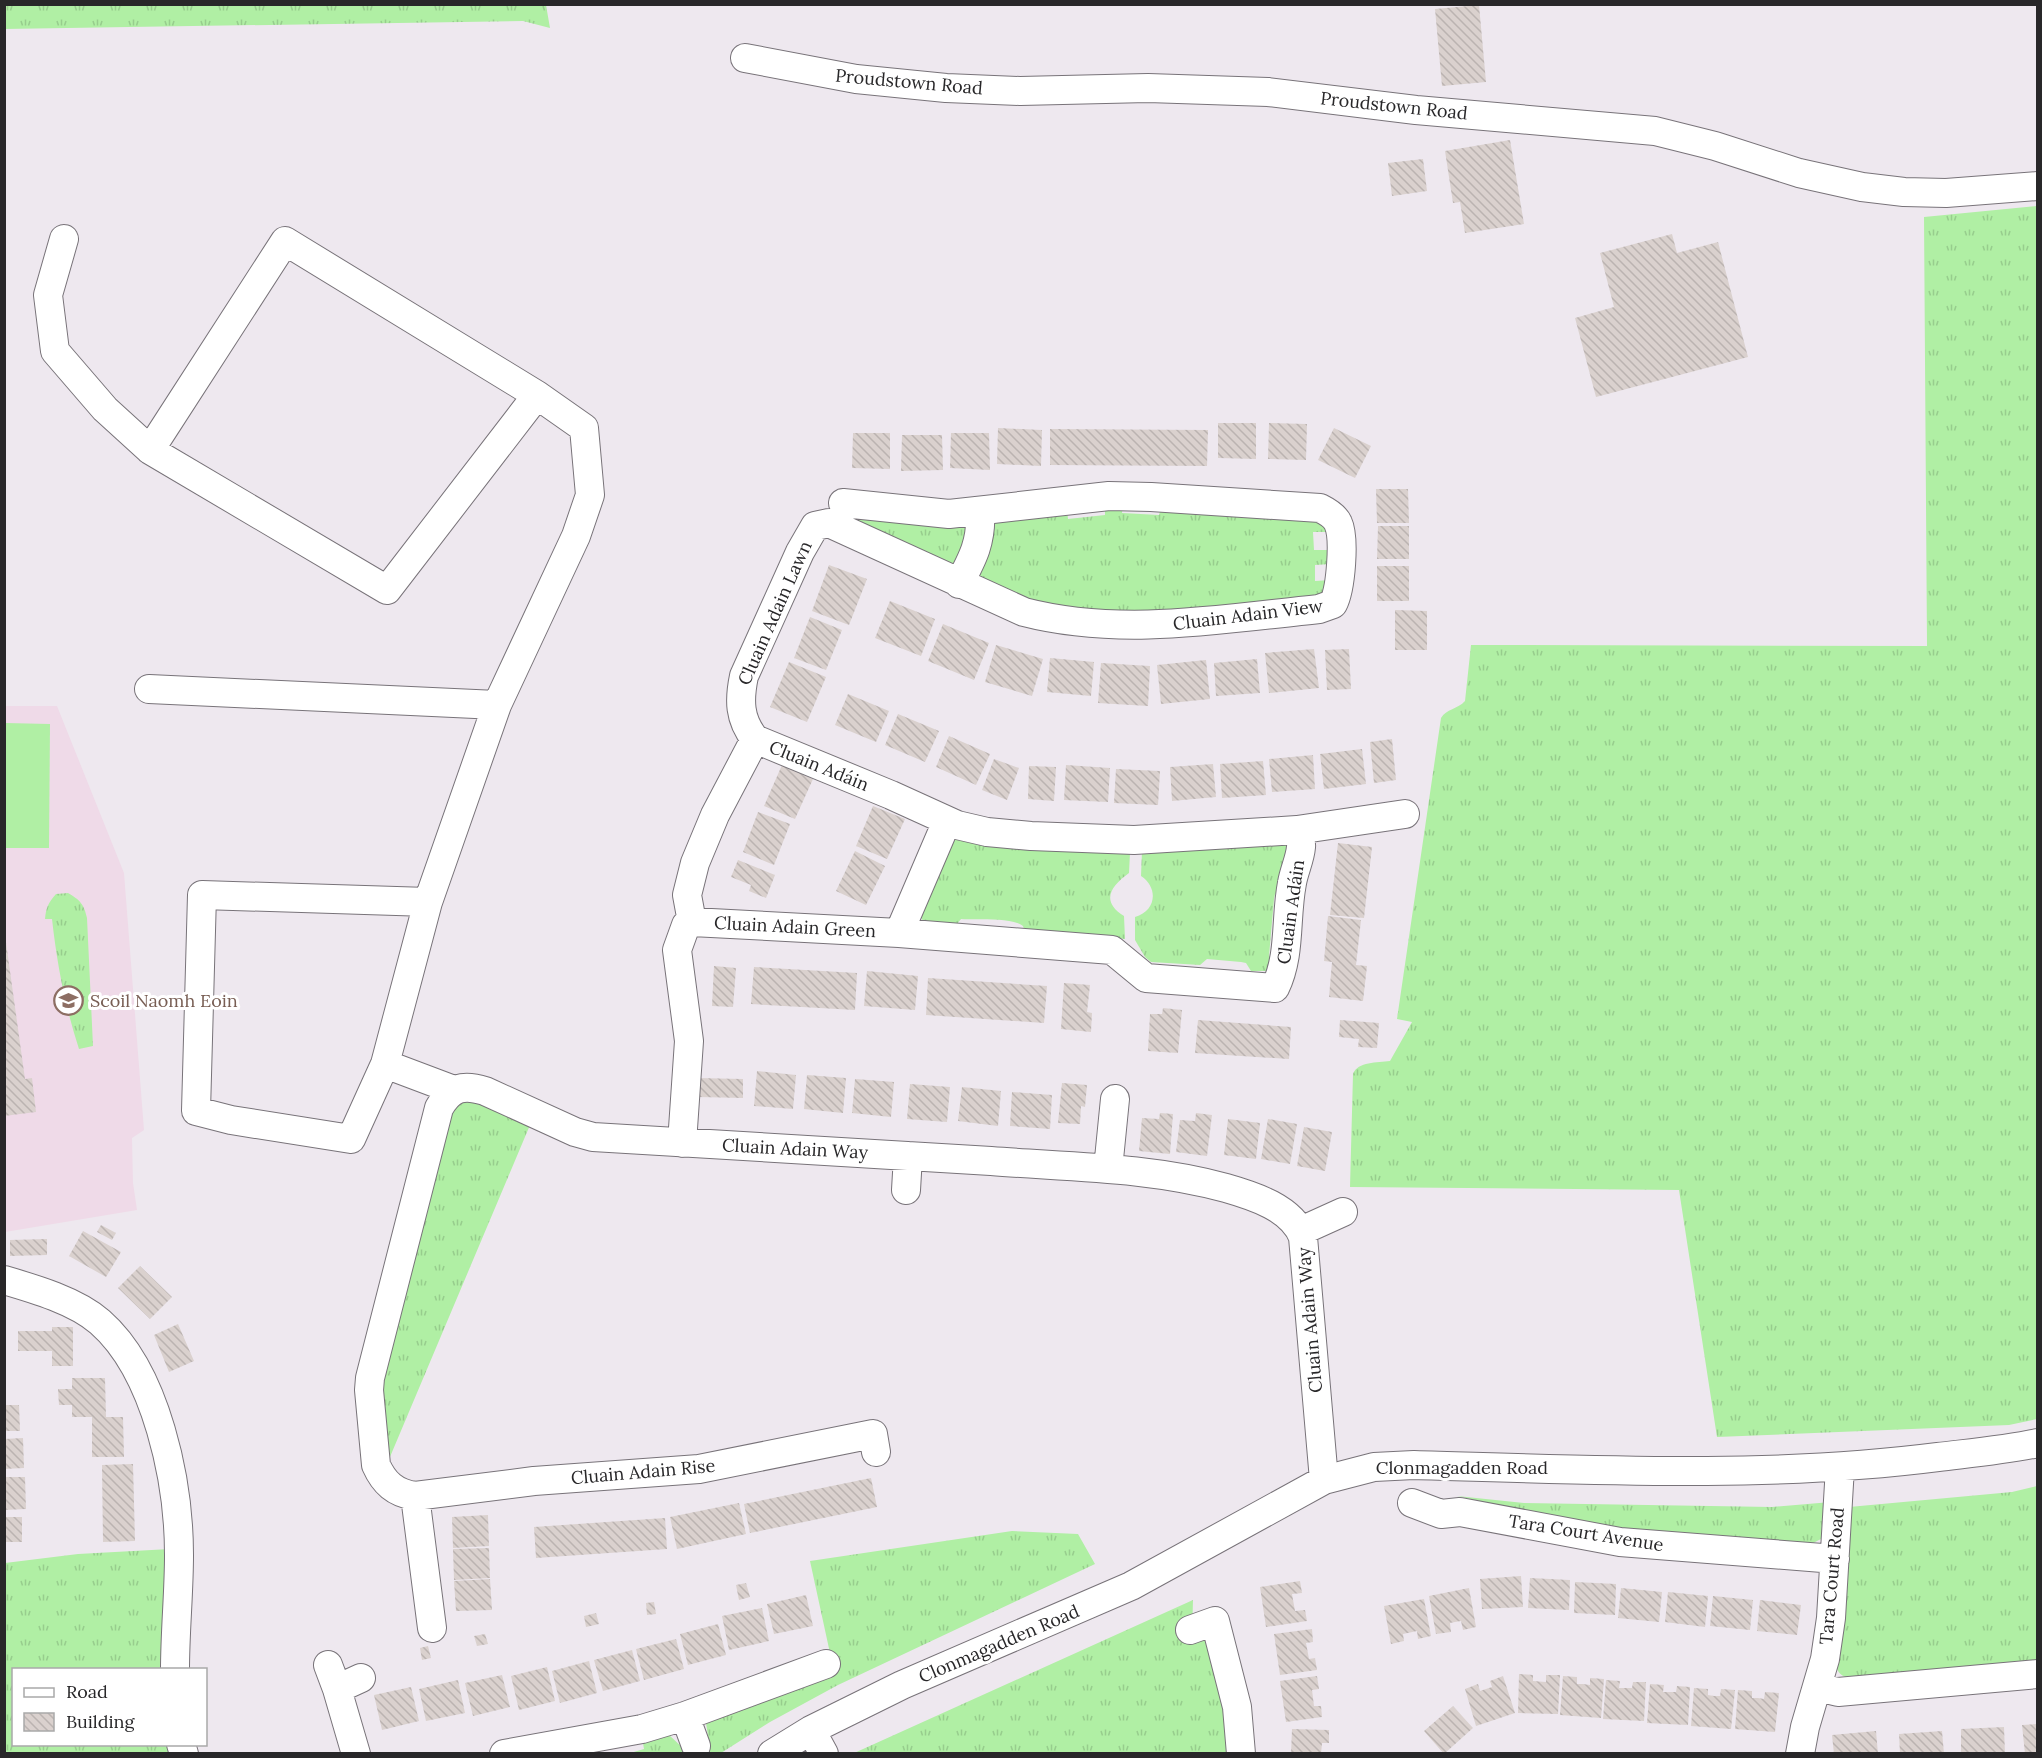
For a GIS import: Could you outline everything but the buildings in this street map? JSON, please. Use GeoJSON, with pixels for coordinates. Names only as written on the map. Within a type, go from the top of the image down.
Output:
{"type":"FeatureCollection","features":[{"type":"Feature","properties":{"kind":"street","name":"Proudstown Road"},"geometry":{"type":"LineString","coordinates":[[745,58],[856,80],[946,88],[1020,91],[1148,88],[1268,92],[1416,110],[1655,131],[1715,146],[1799,173],[1862,188],[1946,193],[2037,186]]}},
{"type":"Feature","properties":{"kind":"street"},"geometry":{"type":"LineString","coordinates":[[64,239],[48,295],[55,351],[105,409],[150,450],[387,590],[537,395]]}},
{"type":"Feature","properties":{"kind":"street"},"geometry":{"type":"LineString","coordinates":[[150,450],[285,241],[537,395],[584,428],[590,495],[576,536],[497,705],[428,902],[385,1064],[351,1139],[231,1120],[196,1110],[202,895],[428,902]]}},
{"type":"Feature","properties":{"kind":"street","name":"Cluain Adain View"},"geometry":{"type":"LineString","coordinates":[[814,526],[829,523],[959,584],[1024,612],[1049,618],[1136,626],[1319,609],[1333,604],[1340,584],[1338,523],[1329,513],[1320,508],[1109,496],[949,514],[843,503]]}},
{"type":"Feature","properties":{"kind":"street"},"geometry":{"type":"LineString","coordinates":[[959,584],[978,544],[981,528],[980,511]]}},
{"type":"Feature","properties":{"kind":"street","name":"Cluain Adain Lawn"},"geometry":{"type":"LineString","coordinates":[[755,739],[745,727],[740,695],[744,676],[814,526]]}},
{"type":"Feature","properties":{"kind":"street"},"geometry":{"type":"LineString","coordinates":[[149,689],[497,705]]}},
{"type":"Feature","properties":{"kind":"street"},"geometry":{"type":"LineString","coordinates":[[682,1143],[688,1041],[677,950],[686,925],[692,922],[687,895],[695,863],[715,815],[755,739]]}},
{"type":"Feature","properties":{"kind":"street","name":"Cluain Adáin"},"geometry":{"type":"LineString","coordinates":[[755,739],[957,825],[987,832],[1134,840],[1297,830],[1302,846],[1292,882],[1288,909],[1287,947],[1282,973],[1275,988],[1146,978],[1112,950],[899,933]]}},
{"type":"Feature","properties":{"kind":"street"},"geometry":{"type":"LineString","coordinates":[[1297,830],[1406,814]]}},
{"type":"Feature","properties":{"kind":"street"},"geometry":{"type":"LineString","coordinates":[[899,933],[941,835]]}},
{"type":"Feature","properties":{"kind":"street","name":"Cluain Adain Green"},"geometry":{"type":"LineString","coordinates":[[692,922],[899,933]]}},
{"type":"Feature","properties":{"kind":"street"},"geometry":{"type":"LineString","coordinates":[[385,1064],[454,1090]]}},
{"type":"Feature","properties":{"kind":"street","name":"Cluain Adain Way"},"geometry":{"type":"LineString","coordinates":[[454,1090],[470,1086],[485,1091],[575,1132],[593,1137],[1159,1174],[1227,1188],[1280,1208],[1289,1215],[1301,1231],[1305,1246],[1324,1480]]}},
{"type":"Feature","properties":{"kind":"street"},"geometry":{"type":"LineString","coordinates":[[432,1628],[405,1493],[380,1475],[376,1465],[369,1390],[370,1378],[439,1108],[445,1097],[454,1090]]}},
{"type":"Feature","properties":{"kind":"street"},"geometry":{"type":"LineString","coordinates":[[1108,1169],[1115,1099]]}},
{"type":"Feature","properties":{"kind":"street"},"geometry":{"type":"LineString","coordinates":[[906,1190],[908,1156]]}},
{"type":"Feature","properties":{"kind":"street"},"geometry":{"type":"LineString","coordinates":[[1301,1231],[1343,1212]]}},
{"type":"Feature","properties":{"kind":"street"},"geometry":{"type":"LineString","coordinates":[[4,1280],[35,1289],[68,1303],[100,1321],[121,1345],[141,1376],[155,1411],[168,1457],[175,1505],[179,1552],[175,1668]]}},
{"type":"Feature","properties":{"kind":"street","name":"Cluain Adain Rise"},"geometry":{"type":"LineString","coordinates":[[405,1493],[699,1469],[873,1434],[876,1452]]}},
{"type":"Feature","properties":{"kind":"street","name":"Clonmagadden Road"},"geometry":{"type":"LineString","coordinates":[[772,1754],[817,1742],[902,1685],[1131,1586],[1324,1480],[1374,1467],[1414,1465],[1766,1471],[1918,1460],[2037,1443]]}},
{"type":"Feature","properties":{"kind":"street","name":"Tara Court Road"},"geometry":{"type":"LineString","coordinates":[[1800,1754],[1825,1659],[1831,1618],[1840,1467]]}},
{"type":"Feature","properties":{"kind":"street","name":"Tara Court Avenue"},"geometry":{"type":"LineString","coordinates":[[1412,1503],[1441,1514],[1460,1512],[1620,1542],[1834,1559]]}},
{"type":"Feature","properties":{"kind":"street"},"geometry":{"type":"LineString","coordinates":[[1190,1630],[1215,1621],[1237,1707],[1241,1754]]}},
{"type":"Feature","properties":{"kind":"street"},"geometry":{"type":"LineString","coordinates":[[504,1754],[642,1729],[685,1716],[826,1664]]}},
{"type":"Feature","properties":{"kind":"street"},"geometry":{"type":"LineString","coordinates":[[1816,1687],[1838,1692],[2037,1674]]}},
{"type":"Feature","properties":{"kind":"street"},"geometry":{"type":"LineString","coordinates":[[342,1678],[357,1754]]}},
{"type":"Feature","properties":{"kind":"street"},"geometry":{"type":"LineString","coordinates":[[685,1716],[696,1746]]}},
{"type":"Feature","properties":{"kind":"shaded area","name":"Scoil Naomh Eoin"},"geometry":{"type":"Polygon","coordinates":[[[5,706],[57,706],[124,873],[144,1130],[132,1138],[133,1183],[137,1210],[5,1232],[5,706]]]}},
{"type":"Feature","properties":{"kind":"green space"},"geometry":{"type":"Polygon","coordinates":[[[5,4],[546,5],[550,28],[523,21],[4,29],[5,4]]]}},
{"type":"Feature","properties":{"kind":"green space"},"geometry":{"type":"Polygon","coordinates":[[[2037,206],[2037,1419],[2009,1425],[1717,1437],[1679,1190],[1350,1187],[1353,1074],[1363,1065],[1390,1061],[1412,1022],[1397,1019],[1441,718],[1465,701],[1471,645],[1927,646],[1924,217],[2037,206]]]}},
{"type":"Feature","properties":{"kind":"green space"},"geometry":{"type":"Polygon","coordinates":[[[1105,505],[1123,505],[1122,513],[1159,515],[1161,508],[1317,516],[1331,532],[1313,532],[1314,550],[1331,550],[1331,564],[1315,565],[1315,581],[1331,580],[1317,600],[1145,617],[1042,609],[978,581],[991,523],[1067,510],[1068,519],[1105,515],[1105,505]]]}},
{"type":"Feature","properties":{"kind":"green space"},"geometry":{"type":"Polygon","coordinates":[[[834,513],[961,522],[970,531],[956,565],[834,513]]]}},
{"type":"Feature","properties":{"kind":"green space"},"geometry":{"type":"Polygon","coordinates":[[[5,723],[50,724],[49,848],[5,848],[5,723]]]}},
{"type":"Feature","properties":{"kind":"green space"},"geometry":{"type":"Polygon","coordinates":[[[954,838],[1130,853],[1129,873],[1113,888],[1110,899],[1112,905],[1124,916],[1125,939],[1024,929],[1018,923],[1003,920],[961,919],[957,924],[924,923],[920,915],[954,838]]]}},
{"type":"Feature","properties":{"kind":"green space"},"geometry":{"type":"Polygon","coordinates":[[[1290,843],[1282,891],[1275,894],[1274,899],[1269,956],[1276,961],[1269,971],[1251,971],[1246,963],[1241,962],[1207,959],[1200,965],[1151,962],[1145,957],[1135,940],[1135,917],[1151,905],[1153,893],[1147,881],[1141,876],[1142,851],[1290,843]]]}},
{"type":"Feature","properties":{"kind":"green space"},"geometry":{"type":"Polygon","coordinates":[[[68,893],[81,903],[87,918],[93,1046],[79,1049],[62,985],[52,919],[45,919],[48,906],[56,894],[68,893]]]}},
{"type":"Feature","properties":{"kind":"green space"},"geometry":{"type":"Polygon","coordinates":[[[466,1095],[530,1125],[387,1464],[379,1366],[446,1106],[466,1095]]]}},
{"type":"Feature","properties":{"kind":"green space"},"geometry":{"type":"Polygon","coordinates":[[[2037,1486],[2037,1665],[1848,1678],[1840,1674],[1835,1662],[1849,1507],[2012,1492],[2037,1486]]]}},
{"type":"Feature","properties":{"kind":"green space"},"geometry":{"type":"Polygon","coordinates":[[[1457,1496],[1524,1503],[1772,1507],[1831,1502],[1825,1537],[1813,1543],[1714,1539],[1588,1525],[1457,1496]]]}},
{"type":"Feature","properties":{"kind":"green space"},"geometry":{"type":"Polygon","coordinates":[[[1012,1531],[1078,1534],[1095,1564],[838,1685],[770,1722],[721,1753],[627,1754],[644,1749],[642,1737],[668,1734],[684,1749],[708,1736],[706,1723],[833,1667],[810,1561],[1012,1531]]]}},
{"type":"Feature","properties":{"kind":"green space"},"geometry":{"type":"Polygon","coordinates":[[[170,1549],[166,1668],[12,1668],[12,1746],[173,1746],[174,1753],[5,1754],[5,1563],[78,1554],[170,1549]]]}},
{"type":"Feature","properties":{"kind":"green space"},"geometry":{"type":"Polygon","coordinates":[[[1193,1600],[1192,1635],[1208,1641],[1214,1658],[1232,1754],[852,1754],[1193,1600]]]}},
{"type":"Feature","properties":{"kind":"place","name":"Scoil Naomh Eoin"},"geometry":{"type":"Point","coordinates":[69,1001]}}]}
